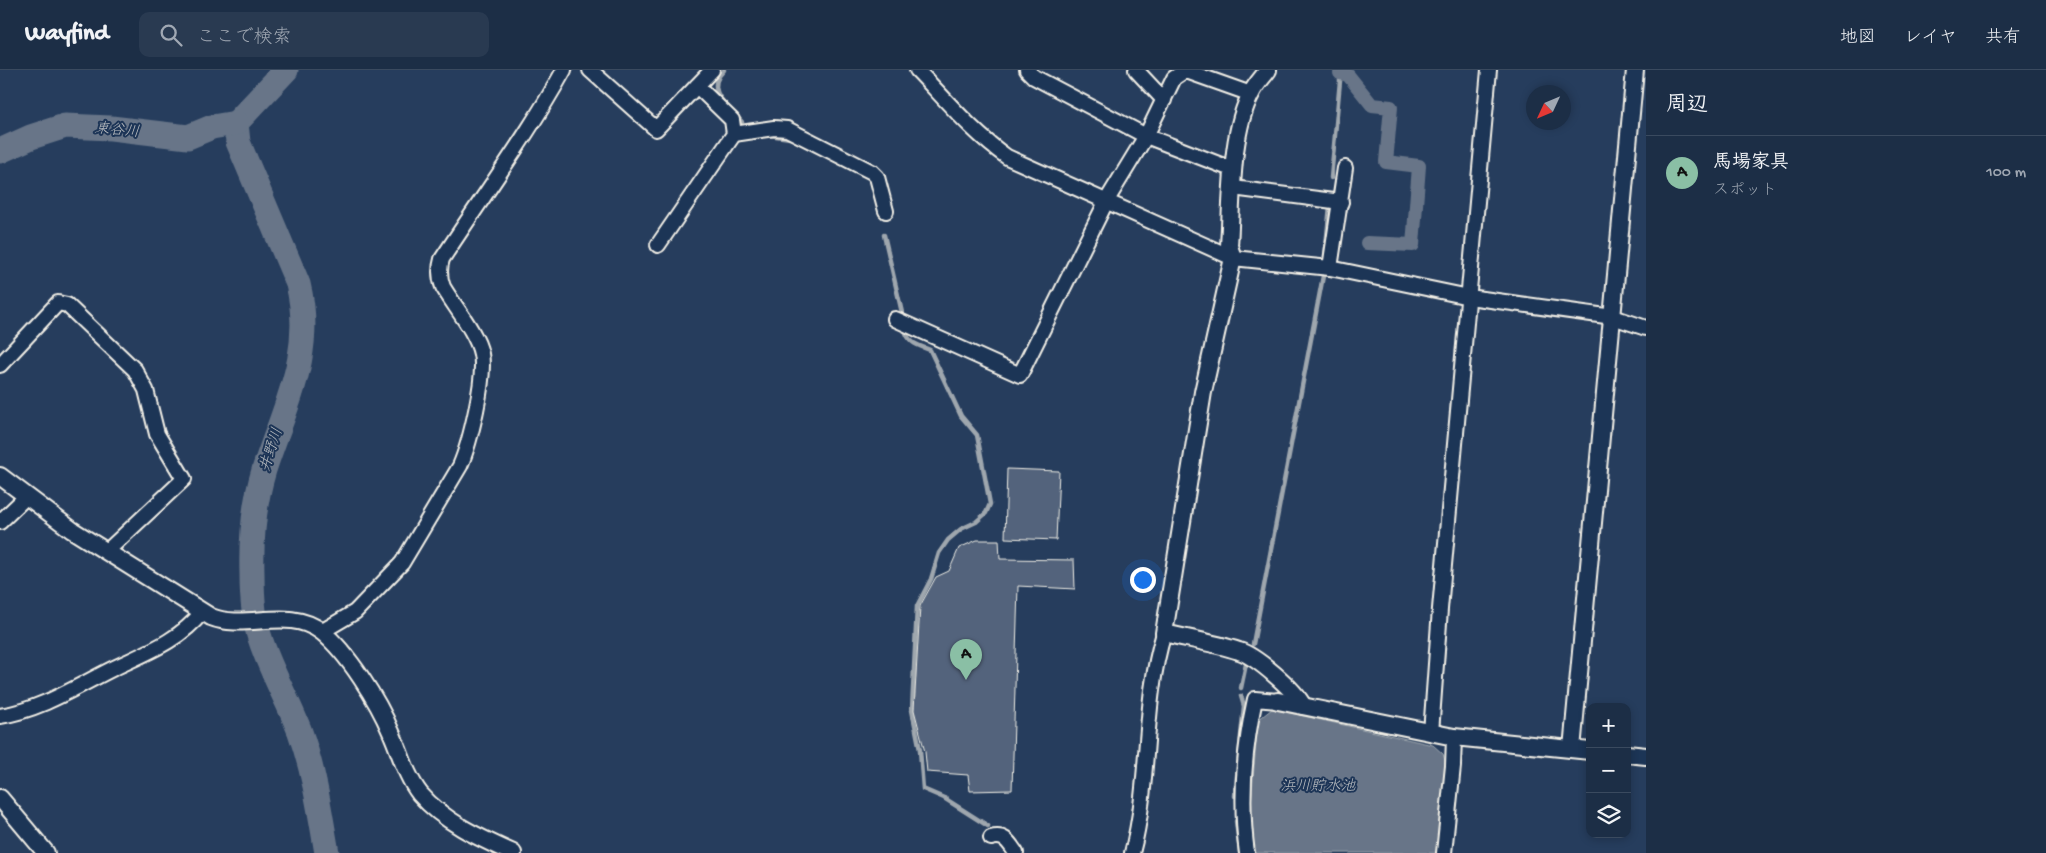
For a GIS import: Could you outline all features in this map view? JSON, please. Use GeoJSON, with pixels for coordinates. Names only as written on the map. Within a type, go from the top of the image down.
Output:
{"type":"FeatureCollection","features":[{"type":"Feature","properties":{"kind":"street"},"geometry":{"type":"LineString","coordinates":[[321,632],[354,612],[402,563],[460,466],[466,452],[476,411],[481,354],[475,339],[439,278],[442,258],[513,150],[534,122],[564,70]]}},
{"type":"Feature","properties":{"kind":"street"},"geometry":{"type":"LineString","coordinates":[[590,70],[656,129],[712,70]]}},
{"type":"Feature","properties":{"kind":"street"},"geometry":{"type":"LineString","coordinates":[[917,70],[991,145],[1007,157],[1107,200],[1233,258],[1330,268],[1468,297],[1612,317],[1646,328]]}},
{"type":"Feature","properties":{"kind":"street"},"geometry":{"type":"LineString","coordinates":[[1027,70],[1034,77],[1146,136],[1234,170]]}},
{"type":"Feature","properties":{"kind":"street"},"geometry":{"type":"LineString","coordinates":[[1136,70],[1164,100]]}},
{"type":"Feature","properties":{"kind":"street"},"geometry":{"type":"LineString","coordinates":[[1132,853],[1144,791],[1154,672],[1164,633],[1203,392],[1233,258],[1229,246],[1234,170],[1242,121],[1251,94],[1268,70]]}},
{"type":"Feature","properties":{"kind":"street"},"geometry":{"type":"LineString","coordinates":[[1432,733],[1440,610],[1489,70]]}},
{"type":"Feature","properties":{"kind":"street"},"geometry":{"type":"LineString","coordinates":[[1572,749],[1635,70]]}},
{"type":"Feature","properties":{"kind":"street"},"geometry":{"type":"LineString","coordinates":[[895,319],[1020,374],[1107,200],[1146,136],[1174,78],[1183,72],[1251,94]]}},
{"type":"Feature","properties":{"kind":"street"},"geometry":{"type":"LineString","coordinates":[[658,244],[734,134],[732,120],[697,86]]}},
{"type":"Feature","properties":{"kind":"street"},"geometry":{"type":"LineString","coordinates":[[734,134],[774,128],[787,129],[872,172],[877,176],[886,211]]}},
{"type":"Feature","properties":{"kind":"street"},"geometry":{"type":"LineString","coordinates":[[1330,268],[1345,168]]}},
{"type":"Feature","properties":{"kind":"street"},"geometry":{"type":"LineString","coordinates":[[1233,188],[1341,202]]}},
{"type":"Feature","properties":{"kind":"street"},"geometry":{"type":"LineString","coordinates":[[0,365],[58,303],[67,305],[135,370],[146,390],[157,434],[184,479],[106,552]]}},
{"type":"Feature","properties":{"kind":"street"},"geometry":{"type":"LineString","coordinates":[[0,476],[26,497],[106,552],[202,612],[220,620],[239,622],[274,619],[299,622],[321,632],[368,689],[384,716],[401,759],[420,793],[437,810],[460,827],[513,853]]}},
{"type":"Feature","properties":{"kind":"street"},"geometry":{"type":"LineString","coordinates":[[0,522],[26,497]]}},
{"type":"Feature","properties":{"kind":"street"},"geometry":{"type":"LineString","coordinates":[[0,716],[24,711],[48,702],[170,640],[194,622],[202,612]]}},
{"type":"Feature","properties":{"kind":"street"},"geometry":{"type":"LineString","coordinates":[[1164,633],[1246,654],[1289,688],[1297,696],[1302,706]]}},
{"type":"Feature","properties":{"kind":"street"},"geometry":{"type":"LineString","coordinates":[[1247,853],[1243,804],[1250,721],[1255,699],[1278,701],[1454,737],[1586,751]]}},
{"type":"Feature","properties":{"kind":"street"},"geometry":{"type":"LineString","coordinates":[[1444,853],[1454,737]]}},
{"type":"Feature","properties":{"kind":"street"},"geometry":{"type":"LineString","coordinates":[[1631,754],[1646,756]]}},
{"type":"Feature","properties":{"kind":"street"},"geometry":{"type":"LineString","coordinates":[[2,806],[46,853]]}},
{"type":"Feature","properties":{"kind":"street"},"geometry":{"type":"LineString","coordinates":[[991,838],[1003,838],[1009,841],[1016,853]]}},
{"type":"Feature","properties":{"kind":"water","name":"浜川貯水池"},"geometry":{"type":"Polygon","coordinates":[[[1272,709],[1433,745],[1443,754],[1447,768],[1437,853],[1254,853],[1250,816],[1258,720],[1272,709]]]}},
{"type":"Feature","properties":{"kind":"building"},"geometry":{"type":"Polygon","coordinates":[[[1007,469],[1059,471],[1056,540],[1005,538],[1007,469]]]}},
{"type":"Feature","properties":{"kind":"building"},"geometry":{"type":"Polygon","coordinates":[[[977,540],[999,540],[1000,559],[1074,560],[1075,589],[1018,586],[1012,790],[970,791],[968,775],[927,772],[925,752],[914,710],[920,606],[936,577],[949,571],[959,548],[977,540]]]}},
{"type":"Feature","properties":{"kind":"waterway","name":"井野川"},"geometry":{"type":"LineString","coordinates":[[236,123],[286,70]]}},
{"type":"Feature","properties":{"kind":"waterway"},"geometry":{"type":"LineString","coordinates":[[724,70],[718,77],[717,91],[720,98],[742,122]]}},
{"type":"Feature","properties":{"kind":"waterway"},"geometry":{"type":"LineString","coordinates":[[1331,178],[1341,70]]}},
{"type":"Feature","properties":{"kind":"waterway"},"geometry":{"type":"LineString","coordinates":[[1340,73],[1348,75],[1372,105],[1391,107],[1386,162],[1419,166],[1413,245],[1367,243]]}},
{"type":"Feature","properties":{"kind":"waterway","name":"井野川"},"geometry":{"type":"LineString","coordinates":[[236,123],[238,142],[298,284],[303,333],[295,378],[264,470],[258,495],[252,561],[254,614],[269,662],[300,732],[316,792],[327,853]]}},
{"type":"Feature","properties":{"kind":"waterway","name":"東谷川"},"geometry":{"type":"LineString","coordinates":[[0,151],[31,137],[65,126],[111,128],[188,137],[212,127],[236,123]]}},
{"type":"Feature","properties":{"kind":"waterway"},"geometry":{"type":"LineString","coordinates":[[769,135],[790,138]]}},
{"type":"Feature","properties":{"kind":"waterway"},"geometry":{"type":"LineString","coordinates":[[1325,256],[1330,206]]}},
{"type":"Feature","properties":{"kind":"waterway"},"geometry":{"type":"LineString","coordinates":[[884,235],[903,317]]}},
{"type":"Feature","properties":{"kind":"waterway"},"geometry":{"type":"LineString","coordinates":[[1253,644],[1323,276]]}},
{"type":"Feature","properties":{"kind":"waterway"},"geometry":{"type":"LineString","coordinates":[[905,330],[912,341],[930,350],[961,416],[977,435],[990,504],[986,513],[976,522],[961,529],[948,540],[939,553],[931,579],[917,606],[912,710],[920,750],[923,789],[944,798],[988,826]]}},
{"type":"Feature","properties":{"kind":"waterway"},"geometry":{"type":"LineString","coordinates":[[1241,688],[1246,664]]}},
{"type":"Feature","properties":{"kind":"waterway"},"geometry":{"type":"LineString","coordinates":[[1235,796],[1244,706],[1241,696]]}},
{"type":"Feature","properties":{"kind":"waterway"},"geometry":{"type":"LineString","coordinates":[[1236,821],[1240,853]]}},
{"type":"Feature","properties":{"kind":"place","name":"馬場家具"},"geometry":{"type":"Point","coordinates":[966,680]}}]}
